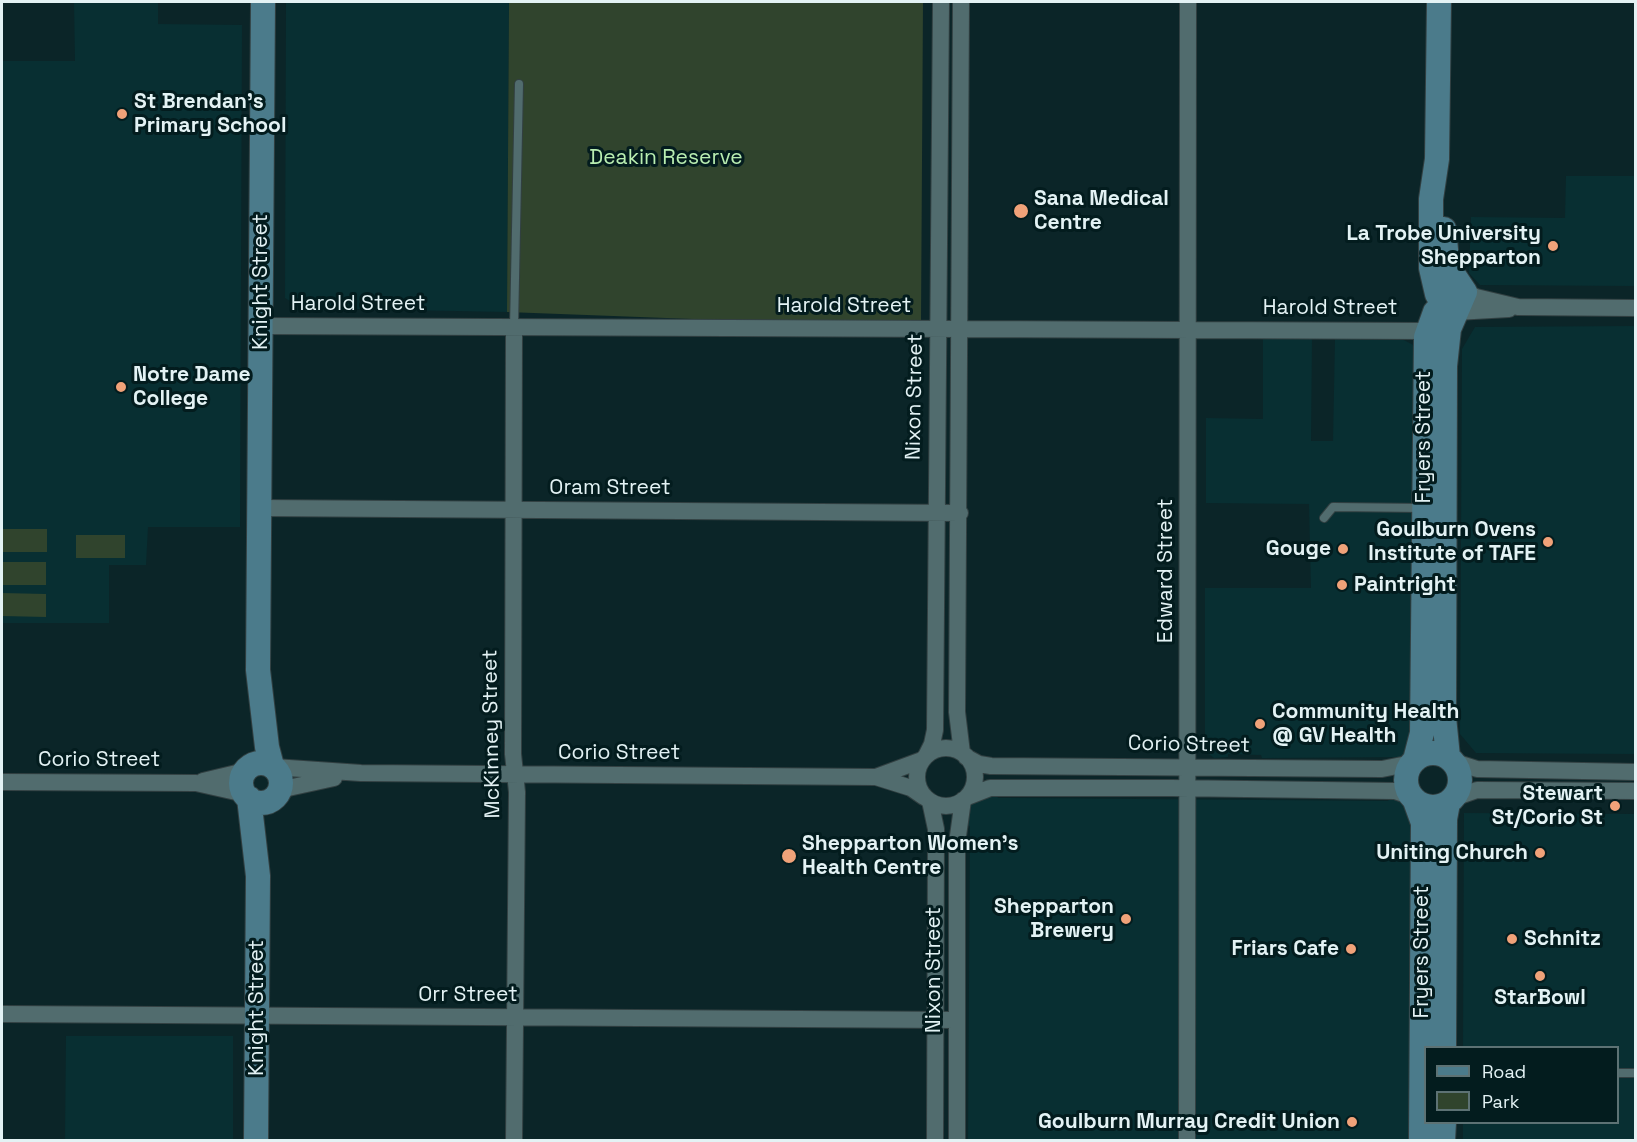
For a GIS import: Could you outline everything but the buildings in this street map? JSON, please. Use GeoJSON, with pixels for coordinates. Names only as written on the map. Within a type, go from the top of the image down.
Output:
{"type":"FeatureCollection","features":[{"type":"Feature","properties":{"kind":"street","name":"Knight Street"},"geometry":{"type":"LineString","coordinates":[[256,1140],[258,876],[265,813],[261,782],[258,670],[264,2]]}},
{"type":"Feature","properties":{"kind":"street","name":"Nixon Street"},"geometry":{"type":"LineString","coordinates":[[924,758],[932,744],[935,729],[941,2]]}},
{"type":"Feature","properties":{"kind":"street","name":"Nixon Street"},"geometry":{"type":"LineString","coordinates":[[961,2],[958,329],[960,513],[957,712],[964,755]]}},
{"type":"Feature","properties":{"kind":"street","name":"Edward Street"},"geometry":{"type":"LineString","coordinates":[[1187,1140],[1188,2]]}},
{"type":"Feature","properties":{"kind":"street"},"geometry":{"type":"LineString","coordinates":[[1438,2],[1437,159],[1444,198],[1444,243],[1447,260],[1453,274],[1455,302],[1495,312],[1518,307],[1635,308]]}},
{"type":"Feature","properties":{"kind":"street","name":"Fryers Street"},"geometry":{"type":"LineString","coordinates":[[1450,759],[1444,737],[1434,552],[1435,366],[1427,331],[1435,312],[1455,302]]}},
{"type":"Feature","properties":{"kind":"street","name":"Fryers Street"},"geometry":{"type":"LineString","coordinates":[[1414,761],[1422,733],[1434,552],[1424,508],[1435,366],[1449,329],[1455,302]]}},
{"type":"Feature","properties":{"kind":"street","name":"Harold Street"},"geometry":{"type":"LineString","coordinates":[[261,326],[1427,331]]}},
{"type":"Feature","properties":{"kind":"street","name":"McKinney Street"},"geometry":{"type":"LineString","coordinates":[[514,327],[514,1140]]}},
{"type":"Feature","properties":{"kind":"street","name":"Oram Street"},"geometry":{"type":"LineString","coordinates":[[260,508],[960,513]]}},
{"type":"Feature","properties":{"kind":"street"},"geometry":{"type":"LineString","coordinates":[[944,748],[964,755],[973,766],[975,777],[973,788],[965,799],[947,806],[927,799],[917,779],[924,758],[944,748]]}},
{"type":"Feature","properties":{"kind":"street"},"geometry":{"type":"LineString","coordinates":[[1635,772],[1477,770],[1431,753],[1414,761],[1406,784],[1414,799],[1431,807],[1477,790],[1635,791]]}},
{"type":"Feature","properties":{"kind":"street","name":"Corio Street"},"geometry":{"type":"LineString","coordinates":[[964,755],[979,764],[991,766],[1382,769],[1414,761]]}},
{"type":"Feature","properties":{"kind":"street","name":"Corio Street"},"geometry":{"type":"LineString","coordinates":[[876,777],[924,758]]}},
{"type":"Feature","properties":{"kind":"street"},"geometry":{"type":"LineString","coordinates":[[1450,759],[1460,779],[1451,801]]}},
{"type":"Feature","properties":{"kind":"street","name":"Corio Street"},"geometry":{"type":"LineString","coordinates":[[261,782],[361,773]]}},
{"type":"Feature","properties":{"kind":"street","name":"Corio Street"},"geometry":{"type":"LineString","coordinates":[[2,782],[261,782],[361,773],[876,777],[911,788],[927,799]]}},
{"type":"Feature","properties":{"kind":"street","name":"Corio Street"},"geometry":{"type":"LineString","coordinates":[[965,799],[990,788],[1395,791],[1414,799]]}},
{"type":"Feature","properties":{"kind":"street","name":"Nixon Street"},"geometry":{"type":"LineString","coordinates":[[927,799],[936,830],[934,1140]]}},
{"type":"Feature","properties":{"kind":"street","name":"Nixon Street"},"geometry":{"type":"LineString","coordinates":[[957,1140],[957,843],[965,799]]}},
{"type":"Feature","properties":{"kind":"street","name":"Fryers Street"},"geometry":{"type":"LineString","coordinates":[[1414,799],[1423,823],[1424,1071],[1421,1140]]}},
{"type":"Feature","properties":{"kind":"street","name":"Fryers Street"},"geometry":{"type":"LineString","coordinates":[[1444,1046],[1445,819],[1451,801]]}},
{"type":"Feature","properties":{"kind":"street","name":"Orr Street"},"geometry":{"type":"LineString","coordinates":[[2,1014],[957,1020]]}},
{"type":"Feature","properties":{"kind":"street"},"geometry":{"type":"LineString","coordinates":[[1443,1140],[1444,1124]]}},
{"type":"Feature","properties":{"kind":"lane"},"geometry":{"type":"LineString","coordinates":[[514,327],[519,84]]}},
{"type":"Feature","properties":{"kind":"lane"},"geometry":{"type":"LineString","coordinates":[[1324,518],[1332,507],[1424,508]]}},
{"type":"Feature","properties":{"kind":"lane"},"geometry":{"type":"LineString","coordinates":[[1619,1073],[1635,1073]]}},
{"type":"Feature","properties":{"kind":"shaded area","name":"Notre Dame College"},"geometry":{"type":"Polygon","coordinates":[[[74,2],[158,2],[158,24],[242,25],[240,527],[148,527],[146,565],[109,565],[109,623],[2,623],[2,61],[75,61],[74,2]]]}},
{"type":"Feature","properties":{"kind":"shaded area"},"geometry":{"type":"Polygon","coordinates":[[[286,2],[509,2],[507,312],[302,308],[285,298],[286,2]]]}},
{"type":"Feature","properties":{"kind":"shaded area","name":"La Trobe University Shepparton"},"geometry":{"type":"Polygon","coordinates":[[[1566,176],[1635,176],[1635,286],[1480,285],[1469,273],[1471,217],[1565,218],[1566,176]]]}},
{"type":"Feature","properties":{"kind":"shaded area","name":"Goulburn Ovens Institute of TAFE"},"geometry":{"type":"Polygon","coordinates":[[[1635,326],[1635,754],[1476,753],[1460,734],[1462,349],[1475,327],[1635,326]]]}},
{"type":"Feature","properties":{"kind":"shaded area"},"geometry":{"type":"Polygon","coordinates":[[[1263,338],[1312,339],[1311,441],[1333,441],[1335,339],[1402,339],[1415,346],[1418,357],[1409,757],[1262,758],[1261,755],[1228,754],[1228,757],[1214,758],[1205,751],[1205,588],[1311,588],[1309,504],[1206,503],[1206,418],[1263,419],[1263,338]]]}},
{"type":"Feature","properties":{"kind":"shaded area"},"geometry":{"type":"Polygon","coordinates":[[[995,793],[998,798],[1388,801],[1392,796],[1412,804],[1412,1140],[968,1140],[970,826],[965,825],[969,807],[973,802],[995,793]]]}},
{"type":"Feature","properties":{"kind":"shaded area"},"geometry":{"type":"Polygon","coordinates":[[[1464,813],[1635,814],[1635,1140],[1463,1140],[1463,1124],[1619,1124],[1619,1046],[1463,1046],[1464,813]]]}},
{"type":"Feature","properties":{"kind":"shaded area"},"geometry":{"type":"Polygon","coordinates":[[[66,1036],[233,1036],[233,1140],[65,1140],[66,1036]]]}},
{"type":"Feature","properties":{"kind":"green space","name":"Deakin Reserve"},"geometry":{"type":"Polygon","coordinates":[[[509,2],[923,2],[921,321],[719,320],[507,312],[509,2]]]}},
{"type":"Feature","properties":{"kind":"green space"},"geometry":{"type":"Polygon","coordinates":[[[2,529],[47,529],[47,552],[2,552],[2,529]]]}},
{"type":"Feature","properties":{"kind":"green space"},"geometry":{"type":"Polygon","coordinates":[[[76,535],[125,535],[125,558],[76,558],[76,535]]]}},
{"type":"Feature","properties":{"kind":"green space"},"geometry":{"type":"Polygon","coordinates":[[[2,562],[46,562],[46,585],[2,585],[2,562]]]}},
{"type":"Feature","properties":{"kind":"green space"},"geometry":{"type":"Polygon","coordinates":[[[2,593],[46,594],[46,617],[2,616],[2,593]]]}},
{"type":"Feature","properties":{"kind":"place","name":"St Brendan's Primary School"},"geometry":{"type":"Point","coordinates":[122,114]}},
{"type":"Feature","properties":{"kind":"place","name":"Sana Medical Centre"},"geometry":{"type":"Point","coordinates":[1021,211]}},
{"type":"Feature","properties":{"kind":"place","name":"La Trobe University Shepparton"},"geometry":{"type":"Point","coordinates":[1553,246]}},
{"type":"Feature","properties":{"kind":"place","name":"Notre Dame College"},"geometry":{"type":"Point","coordinates":[121,387]}},
{"type":"Feature","properties":{"kind":"place","name":"Goulburn Ovens Institute of TAFE"},"geometry":{"type":"Point","coordinates":[1548,542]}},
{"type":"Feature","properties":{"kind":"place","name":"Gouge"},"geometry":{"type":"Point","coordinates":[1343,549]}},
{"type":"Feature","properties":{"kind":"place","name":"Paintright"},"geometry":{"type":"Point","coordinates":[1342,585]}},
{"type":"Feature","properties":{"kind":"place","name":"Community Health @ GV Health"},"geometry":{"type":"Point","coordinates":[1260,724]}},
{"type":"Feature","properties":{"kind":"place","name":"Stewart St/Corio St"},"geometry":{"type":"Point","coordinates":[1615,806]}},
{"type":"Feature","properties":{"kind":"place","name":"Uniting Church"},"geometry":{"type":"Point","coordinates":[1540,853]}},
{"type":"Feature","properties":{"kind":"place","name":"Shepparton Women's Health Centre"},"geometry":{"type":"Point","coordinates":[789,856]}},
{"type":"Feature","properties":{"kind":"place","name":"Shepparton Brewery"},"geometry":{"type":"Point","coordinates":[1126,919]}},
{"type":"Feature","properties":{"kind":"place","name":"Schnitz"},"geometry":{"type":"Point","coordinates":[1512,939]}},
{"type":"Feature","properties":{"kind":"place","name":"Friars Cafe"},"geometry":{"type":"Point","coordinates":[1351,949]}},
{"type":"Feature","properties":{"kind":"place","name":"StarBowl"},"geometry":{"type":"Point","coordinates":[1540,976]}},
{"type":"Feature","properties":{"kind":"place","name":"Goulburn Murray Credit Union"},"geometry":{"type":"Point","coordinates":[1352,1122]}}]}
